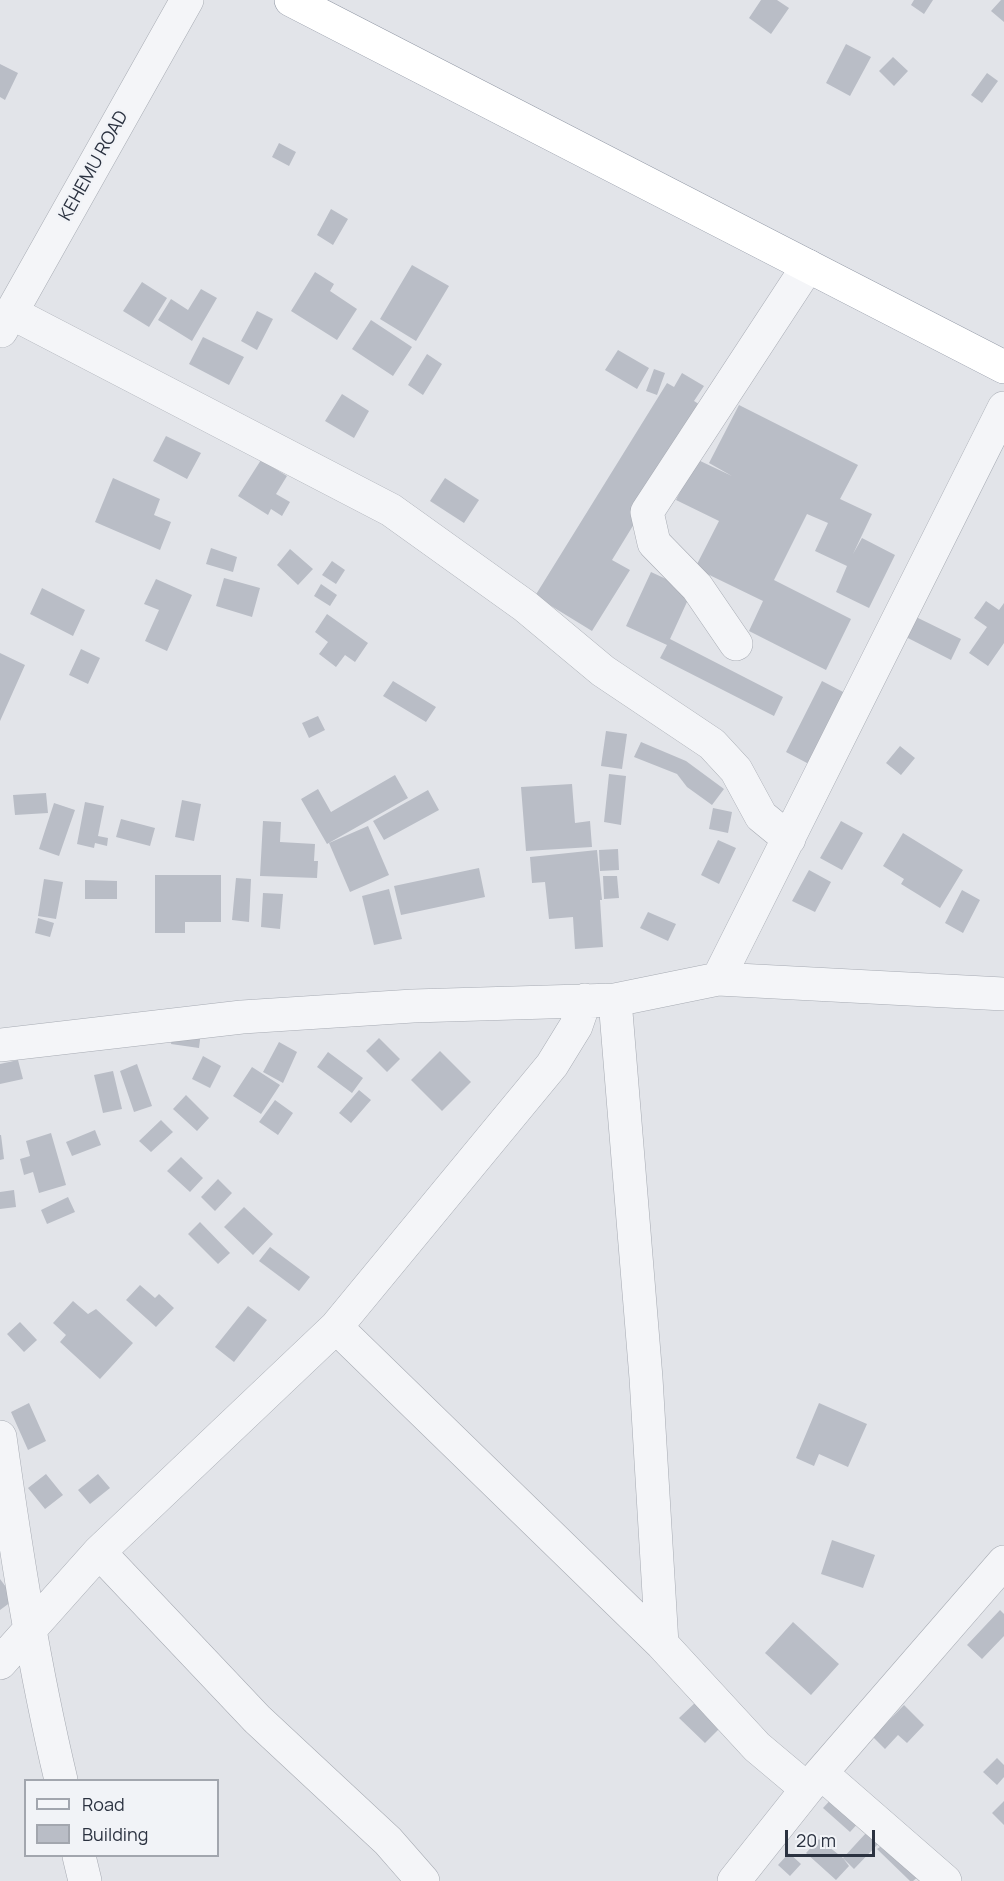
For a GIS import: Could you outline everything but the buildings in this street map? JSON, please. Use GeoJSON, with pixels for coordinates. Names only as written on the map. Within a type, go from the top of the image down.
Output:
{"type":"FeatureCollection","features":[{"type":"Feature","properties":{"kind":"highway"},"geometry":{"type":"LineString","coordinates":[[291,0],[1004,367]]}},
{"type":"Feature","properties":{"kind":"street","name":"KEHEMU ROAD"},"geometry":{"type":"LineString","coordinates":[[6,323],[187,0]]}},
{"type":"Feature","properties":{"kind":"street"},"geometry":{"type":"LineString","coordinates":[[736,644],[697,587],[654,543],[647,512],[808,266]]}},
{"type":"Feature","properties":{"kind":"street"},"geometry":{"type":"LineString","coordinates":[[6,323],[391,510],[525,606],[603,671],[712,744],[736,770],[761,816],[789,839]]}},
{"type":"Feature","properties":{"kind":"street"},"geometry":{"type":"LineString","coordinates":[[718,979],[1004,408]]}},
{"type":"Feature","properties":{"kind":"street"},"geometry":{"type":"LineString","coordinates":[[0,1044],[242,1017],[413,1006],[600,1000],[718,979],[1004,994]]}},
{"type":"Feature","properties":{"kind":"street"},"geometry":{"type":"LineString","coordinates":[[0,1663],[99,1552],[336,1327],[552,1065],[576,1026],[600,1000]]}},
{"type":"Feature","properties":{"kind":"street"},"geometry":{"type":"LineString","coordinates":[[600,1000],[646,1378],[662,1644]]}},
{"type":"Feature","properties":{"kind":"street"},"geometry":{"type":"LineString","coordinates":[[336,1327],[662,1644],[757,1747],[814,1781],[945,1881]]}},
{"type":"Feature","properties":{"kind":"street"},"geometry":{"type":"LineString","coordinates":[[0,1437],[12,1530],[29,1629],[61,1779]]}},
{"type":"Feature","properties":{"kind":"street"},"geometry":{"type":"LineString","coordinates":[[99,1552],[257,1719],[388,1841],[423,1881]]}},
{"type":"Feature","properties":{"kind":"street"},"geometry":{"type":"LineString","coordinates":[[734,1881],[814,1781],[1004,1562]]}},
{"type":"Feature","properties":{"kind":"street"},"geometry":{"type":"LineString","coordinates":[[79,1857],[85,1881]]}}]}
